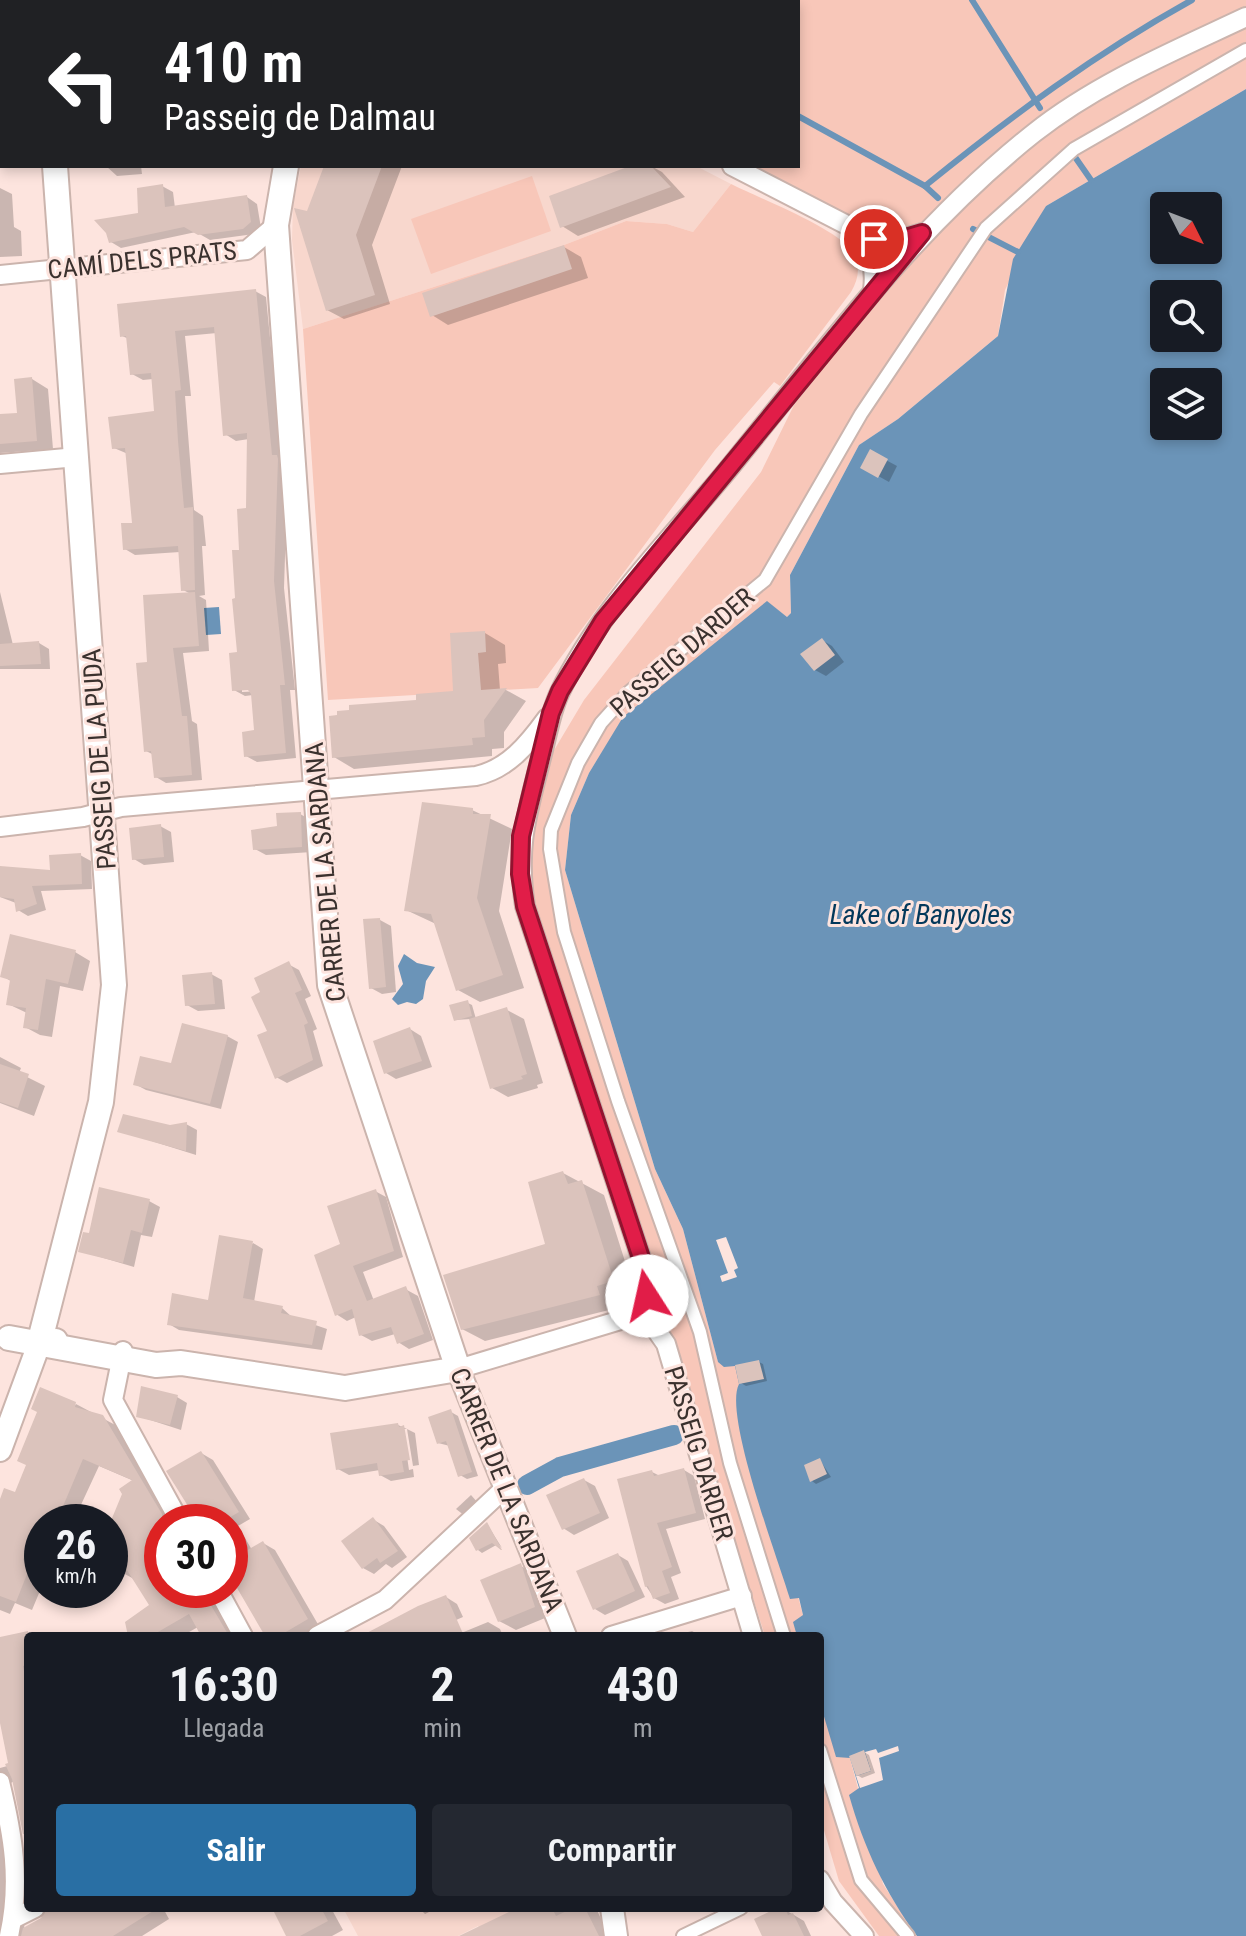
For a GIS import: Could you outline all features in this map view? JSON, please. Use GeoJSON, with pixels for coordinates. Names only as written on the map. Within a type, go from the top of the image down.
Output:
{"type":"FeatureCollection","features":[{"type":"Feature","properties":{"kind":"main road","name":"PASSEIG DE LA PUDA"},"geometry":{"type":"LineString","coordinates":[[40,1338],[101,1102],[114,985],[55,168]]}},
{"type":"Feature","properties":{"kind":"main road","name":"CARRER DE LA SARDANA"},"geometry":{"type":"LineString","coordinates":[[286,168],[276,225],[330,985],[344,1037],[458,1369]]}},
{"type":"Feature","properties":{"kind":"main road"},"geometry":{"type":"LineString","coordinates":[[4,1338],[149,1346],[174,1358],[345,1388],[458,1369]]}},
{"type":"Feature","properties":{"kind":"main road"},"geometry":{"type":"LineString","coordinates":[[40,1338],[156,1365],[174,1358]]}},
{"type":"Feature","properties":{"kind":"street"},"geometry":{"type":"LineString","coordinates":[[0,827],[102,811],[489,773],[518,754],[551,713],[603,621],[922,233],[973,183],[1070,107],[1173,51],[1246,17]]}},
{"type":"Feature","properties":{"kind":"street","name":"PASSEIG DARDER"},"geometry":{"type":"LineString","coordinates":[[783,1632],[730,1463],[700,1332],[618,1101],[564,932],[550,849],[551,830],[573,774],[601,723],[628,693],[765,580],[861,414],[942,288],[972,252],[986,228],[1074,149],[1246,50]]}},
{"type":"Feature","properties":{"kind":"street"},"geometry":{"type":"LineString","coordinates":[[736,168],[857,233],[874,239],[902,239],[922,233]]}},
{"type":"Feature","properties":{"kind":"street","name":"CAMÍ DELS PRATS"},"geometry":{"type":"LineString","coordinates":[[0,275],[247,250],[276,225]]}},
{"type":"Feature","properties":{"kind":"street"},"geometry":{"type":"LineString","coordinates":[[857,233],[871,253],[875,271],[873,290]]}},
{"type":"Feature","properties":{"kind":"street"},"geometry":{"type":"LineString","coordinates":[[0,464],[77,457]]}},
{"type":"Feature","properties":{"kind":"street"},"geometry":{"type":"LineString","coordinates":[[458,1369],[634,1316],[647,1296],[648,1279],[530,921],[520,874],[521,836],[551,713]]}},
{"type":"Feature","properties":{"kind":"street","name":"PASSEIG DARDER"},"geometry":{"type":"LineString","coordinates":[[634,1316],[652,1324],[666,1344],[752,1632]]}},
{"type":"Feature","properties":{"kind":"street"},"geometry":{"type":"LineString","coordinates":[[0,1450],[40,1338]]}},
{"type":"Feature","properties":{"kind":"street"},"geometry":{"type":"LineString","coordinates":[[122,1355],[113,1400],[170,1504]]}},
{"type":"Feature","properties":{"kind":"street","name":"CARRER DE LA SARDANA"},"geometry":{"type":"LineString","coordinates":[[458,1369],[563,1632]]}},
{"type":"Feature","properties":{"kind":"street"},"geometry":{"type":"LineString","coordinates":[[325,1632],[385,1600],[507,1486]]}},
{"type":"Feature","properties":{"kind":"street"},"geometry":{"type":"LineString","coordinates":[[624,1632],[742,1596]]}},
{"type":"Feature","properties":{"kind":"street"},"geometry":{"type":"LineString","coordinates":[[228,1608],[241,1632]]}},
{"type":"Feature","properties":{"kind":"street"},"geometry":{"type":"LineString","coordinates":[[824,1763],[861,1880],[908,1936]]}},
{"type":"Feature","properties":{"kind":"street"},"geometry":{"type":"LineString","coordinates":[[0,1782],[22,1843],[11,1928]]}},
{"type":"Feature","properties":{"kind":"street"},"geometry":{"type":"LineString","coordinates":[[824,1887],[833,1902],[864,1936]]}},
{"type":"Feature","properties":{"kind":"street"},"geometry":{"type":"LineString","coordinates":[[11,1928],[30,1912]]}},
{"type":"Feature","properties":{"kind":"street"},"geometry":{"type":"LineString","coordinates":[[613,1912],[616,1936]]}},
{"type":"Feature","properties":{"kind":"street"},"geometry":{"type":"LineString","coordinates":[[683,1936],[733,1912]]}},
{"type":"Feature","properties":{"kind":"shaded area"},"geometry":{"type":"Polygon","coordinates":[[[800,0],[1246,0],[1246,89],[1046,206],[1005,290],[998,336],[898,419],[859,445],[790,575],[791,613],[787,617],[767,602],[624,717],[589,773],[571,815],[565,870],[655,1169],[683,1229],[718,1362],[735,1365],[803,1615],[823,1610],[850,1758],[883,1884],[917,1936],[879,1936],[839,1881],[824,1830],[824,1632],[764,1632],[533,908],[527,856],[534,812],[550,757],[584,700],[761,472],[794,405],[911,256],[749,168],[800,168],[800,0]]]}},
{"type":"Feature","properties":{"kind":"shaded area"},"geometry":{"type":"Polygon","coordinates":[[[301,168],[700,168],[731,184],[693,232],[667,224],[626,221],[564,245],[303,329],[292,240],[293,205],[301,168]]]}},
{"type":"Feature","properties":{"kind":"shaded area"},"geometry":{"type":"Polygon","coordinates":[[[532,176],[551,231],[431,274],[411,219],[532,176]]]}},
{"type":"Feature","properties":{"kind":"shaded area"},"geometry":{"type":"Polygon","coordinates":[[[731,184],[830,233],[852,251],[857,261],[857,277],[851,292],[780,386],[774,382],[715,450],[538,688],[328,700],[303,329],[564,245],[626,221],[667,224],[693,232],[731,184]]]}},
{"type":"Feature","properties":{"kind":"shaded area"},"geometry":{"type":"Polygon","coordinates":[[[345,1912],[518,1912],[483,1936],[478,1926],[458,1936],[358,1936],[345,1912]]]}},
{"type":"Feature","properties":{"kind":"water","name":"Lake of Banyoles"},"geometry":{"type":"Polygon","coordinates":[[[1246,89],[1246,1936],[917,1936],[906,1919],[885,1886],[855,1814],[849,1795],[859,1788],[850,1758],[836,1757],[824,1716],[824,1632],[796,1632],[793,1622],[803,1615],[799,1598],[790,1599],[745,1455],[736,1400],[739,1384],[735,1366],[724,1367],[718,1362],[683,1229],[655,1169],[565,870],[571,815],[589,773],[623,717],[767,601],[787,617],[791,613],[790,575],[859,445],[898,419],[998,336],[1013,259],[1046,206],[1246,89]]]}},
{"type":"Feature","properties":{"kind":"water"},"geometry":{"type":"Polygon","coordinates":[[[219,607],[221,634],[206,635],[204,608],[219,607]]]}},
{"type":"Feature","properties":{"kind":"water"},"geometry":{"type":"Polygon","coordinates":[[[404,954],[417,963],[435,967],[426,981],[423,999],[416,1004],[407,1002],[398,1005],[392,999],[403,984],[398,966],[404,954]]]}},
{"type":"Feature","properties":{"kind":"pier"},"geometry":{"type":"Polygon","coordinates":[[[726,1237],[738,1268],[734,1270],[737,1277],[722,1282],[720,1276],[728,1273],[716,1240],[726,1237]]]}},
{"type":"Feature","properties":{"kind":"pier"},"geometry":{"type":"Polygon","coordinates":[[[898,1746],[899,1751],[879,1758],[883,1780],[860,1788],[856,1776],[871,1771],[865,1752],[876,1749],[878,1753],[898,1746]]]}},
{"type":"Feature","properties":{"kind":"building"},"geometry":{"type":"Polygon","coordinates":[[[323,168],[381,168],[356,235],[375,295],[326,311],[294,208],[307,211],[323,168]]]}},
{"type":"Feature","properties":{"kind":"building"},"geometry":{"type":"Polygon","coordinates":[[[625,168],[653,168],[671,187],[560,228],[549,196],[625,168]]]}},
{"type":"Feature","properties":{"kind":"building"},"geometry":{"type":"Polygon","coordinates":[[[163,184],[165,207],[247,195],[251,222],[243,229],[198,235],[184,227],[109,243],[106,233],[94,220],[138,213],[137,188],[163,184]]]}},
{"type":"Feature","properties":{"kind":"building"},"geometry":{"type":"Polygon","coordinates":[[[564,245],[572,269],[430,317],[422,293],[564,245]]]}},
{"type":"Feature","properties":{"kind":"building"},"geometry":{"type":"Polygon","coordinates":[[[256,289],[272,455],[277,455],[278,459],[274,581],[285,685],[280,685],[286,753],[244,757],[242,732],[254,730],[251,694],[248,690],[232,691],[229,653],[237,652],[232,550],[239,550],[237,509],[246,508],[247,433],[223,436],[214,327],[175,331],[181,390],[175,391],[178,441],[184,508],[193,507],[195,590],[181,591],[178,546],[123,550],[121,523],[132,523],[125,448],[112,449],[108,417],[154,411],[151,373],[130,375],[126,336],[120,337],[117,304],[256,289]]]}},
{"type":"Feature","properties":{"kind":"building"},"geometry":{"type":"Polygon","coordinates":[[[32,377],[37,441],[0,444],[0,414],[17,413],[14,379],[32,377]]]}},
{"type":"Feature","properties":{"kind":"building"},"geometry":{"type":"Polygon","coordinates":[[[870,449],[888,459],[878,478],[860,468],[870,449]]]}},
{"type":"Feature","properties":{"kind":"building"},"geometry":{"type":"Polygon","coordinates":[[[195,592],[199,646],[173,648],[182,716],[187,716],[192,775],[154,778],[151,751],[144,752],[136,663],[147,662],[143,595],[195,592]]]}},
{"type":"Feature","properties":{"kind":"building"},"geometry":{"type":"Polygon","coordinates":[[[485,631],[486,652],[478,653],[481,690],[507,688],[484,720],[485,737],[472,738],[473,745],[332,758],[329,716],[337,715],[337,711],[349,710],[349,705],[416,700],[416,694],[453,691],[450,633],[485,631]]]}},
{"type":"Feature","properties":{"kind":"building"},"geometry":{"type":"Polygon","coordinates":[[[822,638],[835,655],[814,671],[800,654],[822,638]]]}},
{"type":"Feature","properties":{"kind":"building"},"geometry":{"type":"Polygon","coordinates":[[[39,641],[41,664],[0,666],[0,644],[39,641]]]}},
{"type":"Feature","properties":{"kind":"building"},"geometry":{"type":"Polygon","coordinates":[[[422,802],[473,808],[473,814],[491,814],[477,898],[503,975],[456,991],[431,914],[404,911],[422,802]]]}},
{"type":"Feature","properties":{"kind":"building"},"geometry":{"type":"Polygon","coordinates":[[[301,812],[302,847],[253,850],[251,830],[277,826],[276,813],[301,812]]]}},
{"type":"Feature","properties":{"kind":"building"},"geometry":{"type":"Polygon","coordinates":[[[161,824],[164,857],[132,860],[129,828],[161,824]]]}},
{"type":"Feature","properties":{"kind":"building"},"geometry":{"type":"Polygon","coordinates":[[[81,853],[82,884],[32,886],[37,904],[16,912],[14,899],[0,897],[0,866],[50,870],[49,855],[81,853]]]}},
{"type":"Feature","properties":{"kind":"building"},"geometry":{"type":"Polygon","coordinates":[[[380,918],[386,987],[369,989],[363,919],[380,918]]]}},
{"type":"Feature","properties":{"kind":"building"},"geometry":{"type":"Polygon","coordinates":[[[10,934],[76,950],[68,984],[46,979],[38,1030],[23,1028],[26,1008],[6,1005],[10,980],[0,977],[10,934]]]}},
{"type":"Feature","properties":{"kind":"building"},"geometry":{"type":"Polygon","coordinates":[[[289,961],[302,990],[295,993],[308,1023],[304,1025],[313,1060],[275,1079],[257,1035],[267,1031],[251,997],[260,992],[254,978],[289,961]]]}},
{"type":"Feature","properties":{"kind":"building"},"geometry":{"type":"Polygon","coordinates":[[[212,972],[215,1004],[185,1006],[182,975],[212,972]]]}},
{"type":"Feature","properties":{"kind":"building"},"geometry":{"type":"Polygon","coordinates":[[[468,1000],[472,1016],[454,1021],[449,1005],[468,1000]]]}},
{"type":"Feature","properties":{"kind":"building"},"geometry":{"type":"Polygon","coordinates":[[[507,1007],[527,1074],[521,1076],[523,1079],[490,1089],[469,1019],[507,1007]]]}},
{"type":"Feature","properties":{"kind":"building"},"geometry":{"type":"Polygon","coordinates":[[[182,1023],[228,1035],[210,1104],[133,1085],[140,1056],[171,1063],[182,1023]]]}},
{"type":"Feature","properties":{"kind":"building"},"geometry":{"type":"Polygon","coordinates":[[[410,1027],[422,1061],[384,1074],[373,1041],[410,1027]]]}},
{"type":"Feature","properties":{"kind":"building"},"geometry":{"type":"Polygon","coordinates":[[[0,1064],[29,1074],[18,1108],[0,1102],[0,1064]]]}},
{"type":"Feature","properties":{"kind":"building"},"geometry":{"type":"Polygon","coordinates":[[[123,1114],[170,1125],[187,1122],[186,1151],[117,1132],[123,1114]]]}},
{"type":"Feature","properties":{"kind":"building"},"geometry":{"type":"Polygon","coordinates":[[[563,1171],[568,1184],[582,1180],[614,1281],[597,1286],[600,1295],[461,1330],[443,1275],[545,1244],[528,1182],[563,1171]]]}},
{"type":"Feature","properties":{"kind":"building"},"geometry":{"type":"Polygon","coordinates":[[[99,1187],[150,1199],[142,1233],[131,1230],[123,1263],[78,1252],[83,1232],[89,1233],[99,1187]]]}},
{"type":"Feature","properties":{"kind":"building"},"geometry":{"type":"Polygon","coordinates":[[[376,1189],[394,1251],[353,1266],[367,1301],[406,1286],[424,1334],[397,1344],[391,1327],[359,1336],[352,1309],[335,1316],[314,1255],[340,1244],[327,1206],[376,1189]]]}},
{"type":"Feature","properties":{"kind":"building"},"geometry":{"type":"Polygon","coordinates":[[[219,1235],[253,1241],[243,1298],[283,1306],[281,1313],[317,1321],[312,1345],[167,1325],[172,1293],[208,1300],[219,1235]]]}},
{"type":"Feature","properties":{"kind":"building"},"geometry":{"type":"Polygon","coordinates":[[[759,1360],[764,1379],[739,1384],[735,1365],[759,1360]]]}},
{"type":"Feature","properties":{"kind":"building"},"geometry":{"type":"Polygon","coordinates":[[[141,1386],[178,1395],[170,1425],[136,1417],[141,1386]]]}},
{"type":"Feature","properties":{"kind":"building"},"geometry":{"type":"Polygon","coordinates":[[[40,1387],[76,1402],[75,1407],[103,1415],[156,1504],[144,1504],[144,1597],[128,1572],[128,1504],[118,1504],[122,1494],[119,1489],[132,1480],[83,1459],[64,1504],[24,1504],[24,1582],[16,1602],[0,1596],[0,1499],[4,1488],[15,1492],[26,1465],[17,1461],[37,1412],[31,1409],[40,1387]]]}},
{"type":"Feature","properties":{"kind":"building"},"geometry":{"type":"Polygon","coordinates":[[[451,1409],[472,1472],[458,1477],[446,1441],[437,1444],[428,1417],[451,1409]]]}},
{"type":"Feature","properties":{"kind":"building"},"geometry":{"type":"Polygon","coordinates":[[[398,1423],[399,1427],[404,1425],[410,1460],[402,1461],[404,1472],[379,1476],[377,1463],[336,1470],[330,1433],[398,1423]]]}},
{"type":"Feature","properties":{"kind":"building"},"geometry":{"type":"Polygon","coordinates":[[[201,1451],[234,1504],[187,1504],[166,1471],[201,1451]]]}},
{"type":"Feature","properties":{"kind":"building"},"geometry":{"type":"Polygon","coordinates":[[[820,1458],[827,1474],[810,1482],[804,1465],[820,1458]]]}},
{"type":"Feature","properties":{"kind":"building"},"geometry":{"type":"Polygon","coordinates":[[[684,1468],[696,1513],[657,1523],[672,1567],[662,1571],[670,1593],[653,1599],[648,1586],[645,1587],[617,1479],[652,1470],[654,1476],[684,1468]]]}},
{"type":"Feature","properties":{"kind":"building"},"geometry":{"type":"Polygon","coordinates":[[[584,1478],[600,1513],[562,1530],[546,1495],[584,1478]]]}},
{"type":"Feature","properties":{"kind":"building"},"geometry":{"type":"Polygon","coordinates":[[[373,1517],[398,1551],[380,1563],[377,1558],[362,1569],[341,1541],[373,1517]]]}},
{"type":"Feature","properties":{"kind":"building"},"geometry":{"type":"Polygon","coordinates":[[[487,1522],[502,1550],[492,1543],[476,1551],[469,1538],[487,1522]]]}},
{"type":"Feature","properties":{"kind":"building"},"geometry":{"type":"Polygon","coordinates":[[[263,1541],[308,1619],[286,1632],[263,1632],[248,1607],[248,1550],[263,1541]]]}},
{"type":"Feature","properties":{"kind":"building"},"geometry":{"type":"Polygon","coordinates":[[[618,1553],[635,1591],[593,1610],[576,1571],[618,1553]]]}},
{"type":"Feature","properties":{"kind":"building"},"geometry":{"type":"Polygon","coordinates":[[[521,1563],[535,1607],[498,1622],[480,1580],[521,1563]]]}},
{"type":"Feature","properties":{"kind":"building"},"geometry":{"type":"Polygon","coordinates":[[[446,1595],[462,1632],[369,1632],[446,1595]]]}},
{"type":"Feature","properties":{"kind":"building"},"geometry":{"type":"Polygon","coordinates":[[[145,1608],[213,1608],[227,1632],[199,1632],[189,1614],[158,1632],[127,1632],[125,1622],[145,1608]]]}},
{"type":"Feature","properties":{"kind":"building"},"geometry":{"type":"Polygon","coordinates":[[[28,1631],[24,1632],[23,1666],[24,1834],[12,1779],[5,1764],[8,1763],[0,1723],[0,1637],[28,1631]]]}},
{"type":"Feature","properties":{"kind":"building"},"geometry":{"type":"Polygon","coordinates":[[[864,1750],[871,1771],[856,1776],[849,1756],[864,1750]]]}},
{"type":"Feature","properties":{"kind":"building"},"geometry":{"type":"Polygon","coordinates":[[[45,1912],[152,1912],[113,1936],[21,1936],[23,1928],[41,1918],[45,1912]]]}},
{"type":"Feature","properties":{"kind":"building"},"geometry":{"type":"Polygon","coordinates":[[[274,1912],[323,1912],[328,1921],[300,1936],[286,1936],[274,1912]]]}},
{"type":"Feature","properties":{"kind":"building"},"geometry":{"type":"Polygon","coordinates":[[[509,1912],[554,1912],[556,1916],[564,1912],[587,1912],[599,1936],[459,1936],[509,1912]]]}},
{"type":"Feature","properties":{"kind":"building"},"geometry":{"type":"Polygon","coordinates":[[[769,1912],[793,1913],[804,1936],[762,1936],[754,1919],[769,1912]]]}},
{"type":"Feature","properties":{"kind":"waterway"},"geometry":{"type":"LineString","coordinates":[[972,0],[1040,108]]}},
{"type":"Feature","properties":{"kind":"waterway"},"geometry":{"type":"LineString","coordinates":[[925,186],[1054,87],[1192,0]]}},
{"type":"Feature","properties":{"kind":"waterway"},"geometry":{"type":"LineString","coordinates":[[800,117],[925,186],[938,198]]}},
{"type":"Feature","properties":{"kind":"waterway"},"geometry":{"type":"LineString","coordinates":[[1075,157],[1091,180]]}},
{"type":"Feature","properties":{"kind":"waterway"},"geometry":{"type":"LineString","coordinates":[[973,229],[1018,252]]}},
{"type":"Feature","properties":{"kind":"waterway"},"geometry":{"type":"LineString","coordinates":[[527,1485],[560,1467],[674,1435]]}},
{"type":"Feature","properties":{"kind":"route"},"geometry":{"type":"LineString","coordinates":[[647,1296],[648,1279],[525,906],[520,874],[521,836],[551,713],[560,691],[603,621],[922,233],[902,239],[874,239]]}}]}
